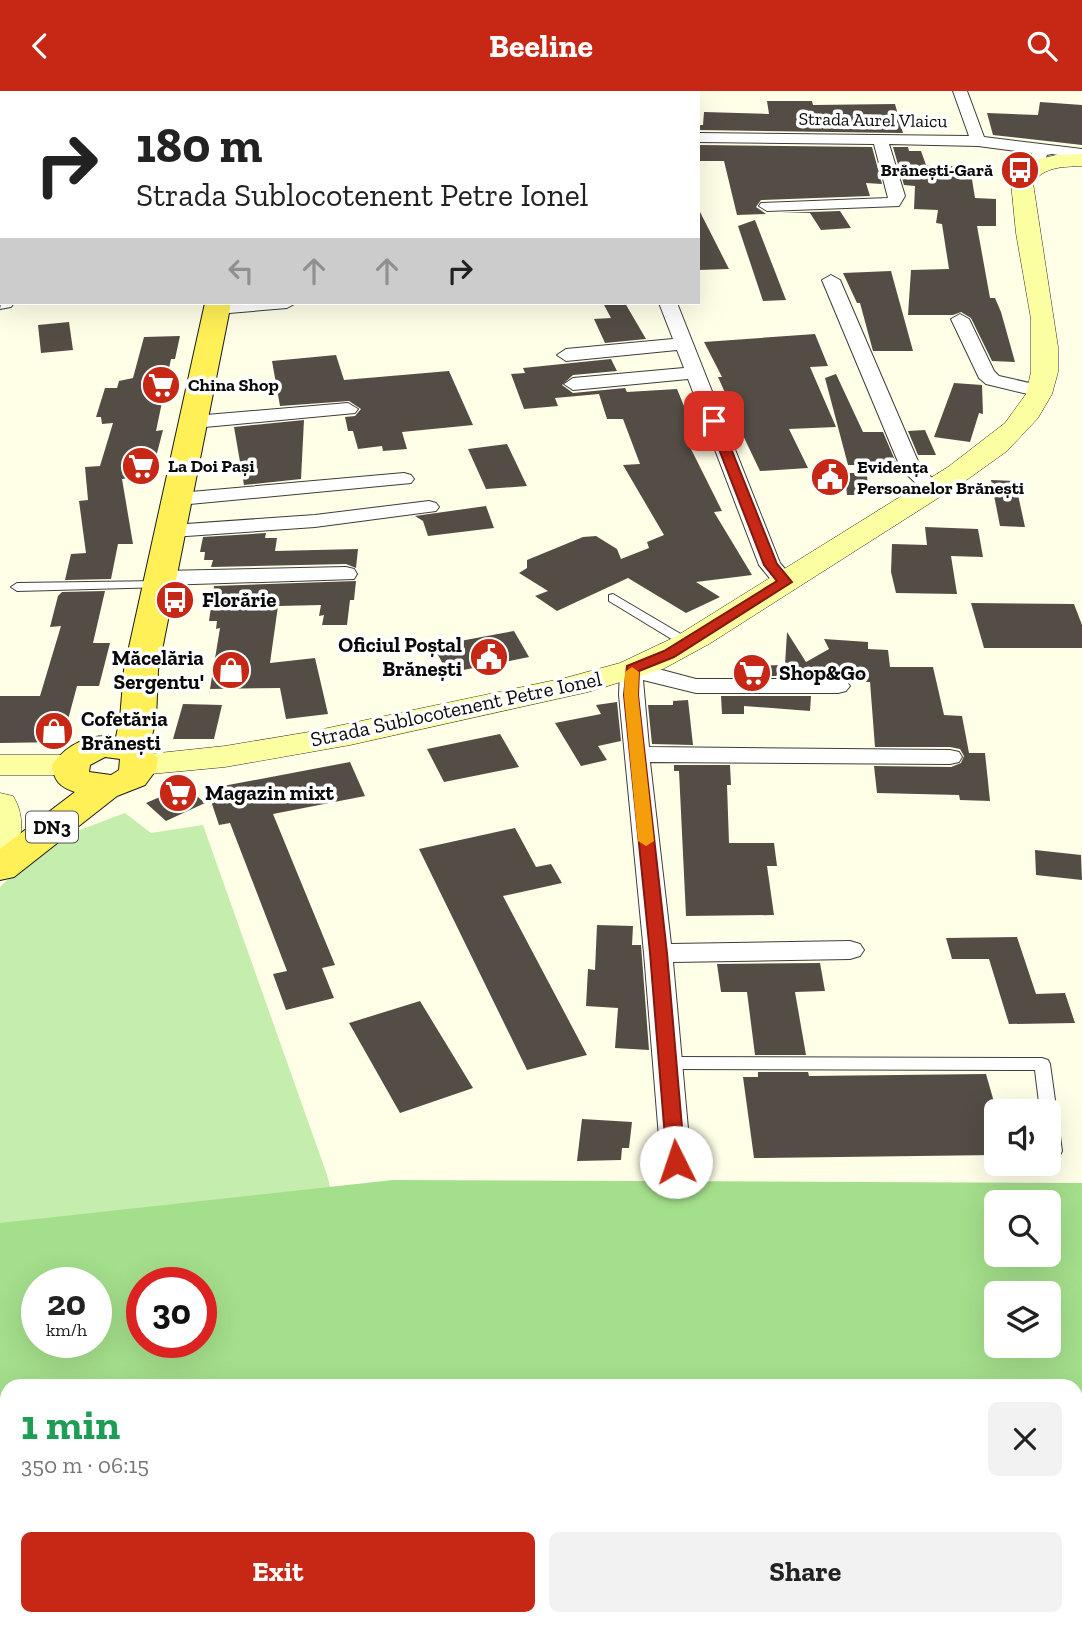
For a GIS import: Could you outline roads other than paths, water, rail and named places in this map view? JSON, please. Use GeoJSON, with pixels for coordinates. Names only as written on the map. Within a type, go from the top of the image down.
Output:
{"type":"FeatureCollection","features":[{"type":"Feature","properties":{"kind":"main road"},"geometry":{"type":"LineString","coordinates":[[1044,157],[1082,160]]}},
{"type":"Feature","properties":{"kind":"main road","name":"Strada Sublocotenent Petre Ionel"},"geometry":{"type":"LineString","coordinates":[[135,757],[214,759],[519,697],[632,669],[687,643],[978,458],[1016,428],[1029,412],[1040,391],[1045,354],[1021,188],[1028,173],[1044,157]]}},
{"type":"Feature","properties":{"kind":"main road","name":"DN3"},"geometry":{"type":"LineString","coordinates":[[135,757],[141,670],[162,582],[217,306]]}},
{"type":"Feature","properties":{"kind":"main road","name":"DN3"},"geometry":{"type":"LineString","coordinates":[[0,868],[85,769],[141,670]]}},
{"type":"Feature","properties":{"kind":"main road"},"geometry":{"type":"LineString","coordinates":[[0,765],[85,769],[125,782],[138,771],[135,757]]}},
{"type":"Feature","properties":{"kind":"main road","name":"DN3"},"geometry":{"type":"LineString","coordinates":[[0,859],[19,834],[85,769]]}},
{"type":"Feature","properties":{"kind":"main road"},"geometry":{"type":"LineString","coordinates":[[0,804],[4,822],[0,846]]}},
{"type":"Feature","properties":{"kind":"street"},"geometry":{"type":"LineString","coordinates":[[960,91],[978,141]]}},
{"type":"Feature","properties":{"kind":"street","name":"Strada Aurel Vlaicu"},"geometry":{"type":"LineString","coordinates":[[700,137],[978,141],[1044,157]]}},
{"type":"Feature","properties":{"kind":"street"},"geometry":{"type":"LineString","coordinates":[[767,206],[892,202],[897,196],[880,138]]}},
{"type":"Feature","properties":{"kind":"street"},"geometry":{"type":"LineString","coordinates":[[1044,157],[1082,154]]}},
{"type":"Feature","properties":{"kind":"street"},"geometry":{"type":"LineString","coordinates":[[831,281],[911,469],[932,488]]}},
{"type":"Feature","properties":{"kind":"street"},"geometry":{"type":"LineString","coordinates":[[217,306],[240,305]]}},
{"type":"Feature","properties":{"kind":"street"},"geometry":{"type":"LineString","coordinates":[[669,305],[771,565],[785,582]]}},
{"type":"Feature","properties":{"kind":"street"},"geometry":{"type":"LineString","coordinates":[[960,319],[986,374],[1001,383],[1040,391]]}},
{"type":"Feature","properties":{"kind":"street"},"geometry":{"type":"LineString","coordinates":[[566,355],[682,344]]}},
{"type":"Feature","properties":{"kind":"street"},"geometry":{"type":"LineString","coordinates":[[573,384],[695,373]]}},
{"type":"Feature","properties":{"kind":"street"},"geometry":{"type":"LineString","coordinates":[[194,422],[348,409]]}},
{"type":"Feature","properties":{"kind":"street"},"geometry":{"type":"LineString","coordinates":[[179,499],[404,479]]}},
{"type":"Feature","properties":{"kind":"street"},"geometry":{"type":"LineString","coordinates":[[172,531],[315,521],[429,507]]}},
{"type":"Feature","properties":{"kind":"street"},"geometry":{"type":"LineString","coordinates":[[162,582],[346,574]]}},
{"type":"Feature","properties":{"kind":"street"},"geometry":{"type":"LineString","coordinates":[[676,1162],[669,1063],[631,695],[632,669],[675,684],[838,686]]}},
{"type":"Feature","properties":{"kind":"street"},"geometry":{"type":"LineString","coordinates":[[637,754],[950,757]]}},
{"type":"Feature","properties":{"kind":"street"},"geometry":{"type":"LineString","coordinates":[[658,953],[850,950]]}},
{"type":"Feature","properties":{"kind":"lane"},"geometry":{"type":"LineString","coordinates":[[17,587],[162,582]]}},
{"type":"Feature","properties":{"kind":"lane"},"geometry":{"type":"LineString","coordinates":[[613,598],[687,643]]}},
{"type":"Feature","properties":{"kind":"lane"},"geometry":{"type":"LineString","coordinates":[[669,1063],[1042,1064],[1046,1099]]}},
{"type":"Feature","properties":{"kind":"place","name":"Brănești-Gară"},"geometry":{"type":"Point","coordinates":[1020,170]}},
{"type":"Feature","properties":{"kind":"place","name":"China Shop"},"geometry":{"type":"Point","coordinates":[161,385]}},
{"type":"Feature","properties":{"kind":"place","name":"La Doi Pași"},"geometry":{"type":"Point","coordinates":[141,466]}},
{"type":"Feature","properties":{"kind":"place","name":"Evidența Persoanelor Brănești"},"geometry":{"type":"Point","coordinates":[830,477]}},
{"type":"Feature","properties":{"kind":"place","name":"Florărie"},"geometry":{"type":"Point","coordinates":[175,600]}},
{"type":"Feature","properties":{"kind":"place","name":"Oficiul Poștal Brănești"},"geometry":{"type":"Point","coordinates":[489,657]}},
{"type":"Feature","properties":{"kind":"place","name":"Măcelăria Sergentu'"},"geometry":{"type":"Point","coordinates":[231,670]}},
{"type":"Feature","properties":{"kind":"place","name":"Shop&Go"},"geometry":{"type":"Point","coordinates":[752,673]}},
{"type":"Feature","properties":{"kind":"place","name":"Cofetăria Brănești"},"geometry":{"type":"Point","coordinates":[54,731]}},
{"type":"Feature","properties":{"kind":"place","name":"Magazin mixt"},"geometry":{"type":"Point","coordinates":[178,793]}}]}
